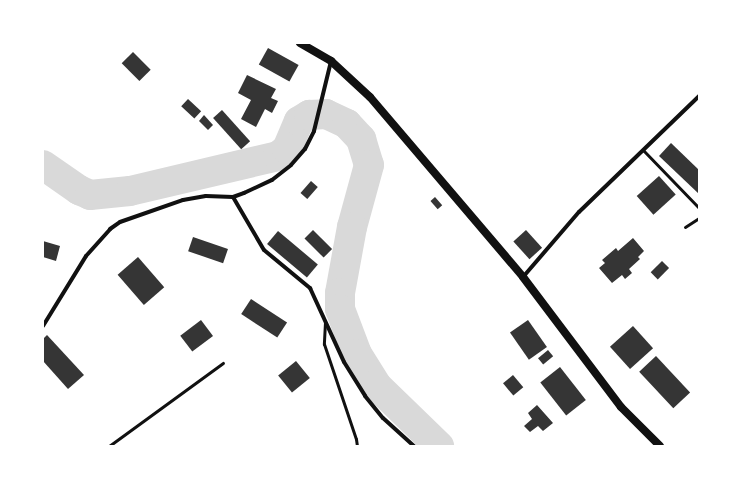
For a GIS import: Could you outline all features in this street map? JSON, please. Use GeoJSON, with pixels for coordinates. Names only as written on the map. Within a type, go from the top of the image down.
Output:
{"type":"FeatureCollection","features":[{"type":"Feature","properties":{"kind":"main road"},"geometry":{"type":"LineString","coordinates":[[300,43],[331,61],[370,97],[523,277],[620,407],[660,446]]}},
{"type":"Feature","properties":{"kind":"street"},"geometry":{"type":"LineString","coordinates":[[43,326],[86,256],[110,229],[120,222],[183,200],[206,196],[233,197],[261,186],[282,173],[305,149],[314,131],[331,61]]}},
{"type":"Feature","properties":{"kind":"street"},"geometry":{"type":"LineString","coordinates":[[523,277],[579,212],[699,96]]}},
{"type":"Feature","properties":{"kind":"street"},"geometry":{"type":"LineString","coordinates":[[233,197],[264,250],[310,288],[344,362],[365,396],[384,418],[414,446]]}},
{"type":"Feature","properties":{"kind":"lane"},"geometry":{"type":"LineString","coordinates":[[643,150],[699,208]]}},
{"type":"Feature","properties":{"kind":"lane"},"geometry":{"type":"LineString","coordinates":[[684,227],[699,218]]}},
{"type":"Feature","properties":{"kind":"lane"},"geometry":{"type":"LineString","coordinates":[[326,320],[324,344],[356,439],[356,446]]}},
{"type":"Feature","properties":{"kind":"lane"},"geometry":{"type":"LineString","coordinates":[[109,446],[223,363]]}},
{"type":"Feature","properties":{"kind":"building"},"geometry":{"type":"Polygon","coordinates":[[[268,48],[299,65],[289,82],[259,65],[268,48]]]}},
{"type":"Feature","properties":{"kind":"building"},"geometry":{"type":"Polygon","coordinates":[[[133,52],[151,70],[139,81],[122,63],[133,52]]]}},
{"type":"Feature","properties":{"kind":"building"},"geometry":{"type":"Polygon","coordinates":[[[247,75],[276,89],[271,98],[278,101],[272,113],[265,109],[256,127],[241,119],[251,100],[238,93],[247,75]]]}},
{"type":"Feature","properties":{"kind":"building"},"geometry":{"type":"Polygon","coordinates":[[[188,99],[201,111],[194,119],[181,106],[188,99]]]}},
{"type":"Feature","properties":{"kind":"building"},"geometry":{"type":"Polygon","coordinates":[[[222,110],[250,141],[241,149],[213,118],[222,110]]]}},
{"type":"Feature","properties":{"kind":"building"},"geometry":{"type":"Polygon","coordinates":[[[204,115],[213,125],[208,130],[199,121],[204,115]]]}},
{"type":"Feature","properties":{"kind":"building"},"geometry":{"type":"Polygon","coordinates":[[[671,143],[699,170],[699,194],[659,156],[671,143]]]}},
{"type":"Feature","properties":{"kind":"building"},"geometry":{"type":"Polygon","coordinates":[[[659,176],[676,195],[653,215],[637,196],[659,176]]]}},
{"type":"Feature","properties":{"kind":"building"},"geometry":{"type":"Polygon","coordinates":[[[311,181],[318,187],[307,199],[301,193],[311,181]]]}},
{"type":"Feature","properties":{"kind":"building"},"geometry":{"type":"Polygon","coordinates":[[[435,197],[442,205],[438,209],[430,201],[435,197]]]}},
{"type":"Feature","properties":{"kind":"building"},"geometry":{"type":"Polygon","coordinates":[[[313,230],[332,249],[324,258],[305,238],[313,230]]]}},
{"type":"Feature","properties":{"kind":"building"},"geometry":{"type":"Polygon","coordinates":[[[526,230],[542,248],[529,259],[513,241],[526,230]]]}},
{"type":"Feature","properties":{"kind":"building"},"geometry":{"type":"Polygon","coordinates":[[[278,231],[318,264],[307,277],[267,244],[278,231]]]}},
{"type":"Feature","properties":{"kind":"building"},"geometry":{"type":"Polygon","coordinates":[[[193,237],[228,249],[223,263],[188,251],[193,237]]]}},
{"type":"Feature","properties":{"kind":"building"},"geometry":{"type":"Polygon","coordinates":[[[633,238],[644,251],[638,257],[640,259],[629,269],[632,273],[625,279],[622,275],[612,283],[599,268],[605,263],[602,260],[616,248],[618,251],[633,238]]]}},
{"type":"Feature","properties":{"kind":"building"},"geometry":{"type":"Polygon","coordinates":[[[43,241],[60,246],[56,261],[43,257],[43,241]]]}},
{"type":"Feature","properties":{"kind":"building"},"geometry":{"type":"Polygon","coordinates":[[[138,257],[164,287],[144,305],[118,275],[138,257]]]}},
{"type":"Feature","properties":{"kind":"building"},"geometry":{"type":"Polygon","coordinates":[[[662,261],[669,268],[658,279],[651,272],[662,261]]]}},
{"type":"Feature","properties":{"kind":"building"},"geometry":{"type":"Polygon","coordinates":[[[251,299],[287,322],[277,338],[241,314],[251,299]]]}},
{"type":"Feature","properties":{"kind":"building"},"geometry":{"type":"Polygon","coordinates":[[[201,320],[213,336],[192,352],[180,336],[201,320]]]}},
{"type":"Feature","properties":{"kind":"building"},"geometry":{"type":"Polygon","coordinates":[[[528,320],[547,347],[529,360],[510,333],[528,320]]]}},
{"type":"Feature","properties":{"kind":"building"},"geometry":{"type":"Polygon","coordinates":[[[633,326],[653,348],[630,369],[610,347],[633,326]]]}},
{"type":"Feature","properties":{"kind":"building"},"geometry":{"type":"Polygon","coordinates":[[[47,335],[84,375],[68,389],[43,361],[43,339],[47,335]]]}},
{"type":"Feature","properties":{"kind":"building"},"geometry":{"type":"Polygon","coordinates":[[[548,350],[553,356],[543,364],[538,358],[548,350]]]}},
{"type":"Feature","properties":{"kind":"building"},"geometry":{"type":"Polygon","coordinates":[[[656,356],[690,393],[673,408],[639,372],[656,356]]]}},
{"type":"Feature","properties":{"kind":"building"},"geometry":{"type":"Polygon","coordinates":[[[296,361],[310,378],[292,393],[278,375],[296,361]]]}},
{"type":"Feature","properties":{"kind":"building"},"geometry":{"type":"Polygon","coordinates":[[[560,367],[586,400],[566,415],[540,382],[560,367]]]}},
{"type":"Feature","properties":{"kind":"building"},"geometry":{"type":"Polygon","coordinates":[[[513,375],[523,387],[513,396],[503,383],[513,375]]]}},
{"type":"Feature","properties":{"kind":"building"},"geometry":{"type":"Polygon","coordinates":[[[537,405],[553,423],[543,431],[538,426],[530,432],[524,426],[532,419],[528,413],[537,405]]]}},
{"type":"Feature","properties":{"kind":"waterway"},"geometry":{"type":"LineString","coordinates":[[43,165],[79,190],[90,195],[130,191],[278,156],[287,149],[299,121],[309,115],[326,114],[347,124],[361,139],[369,165],[352,227],[340,293],[340,309],[357,354],[376,385],[439,446]]}}]}
